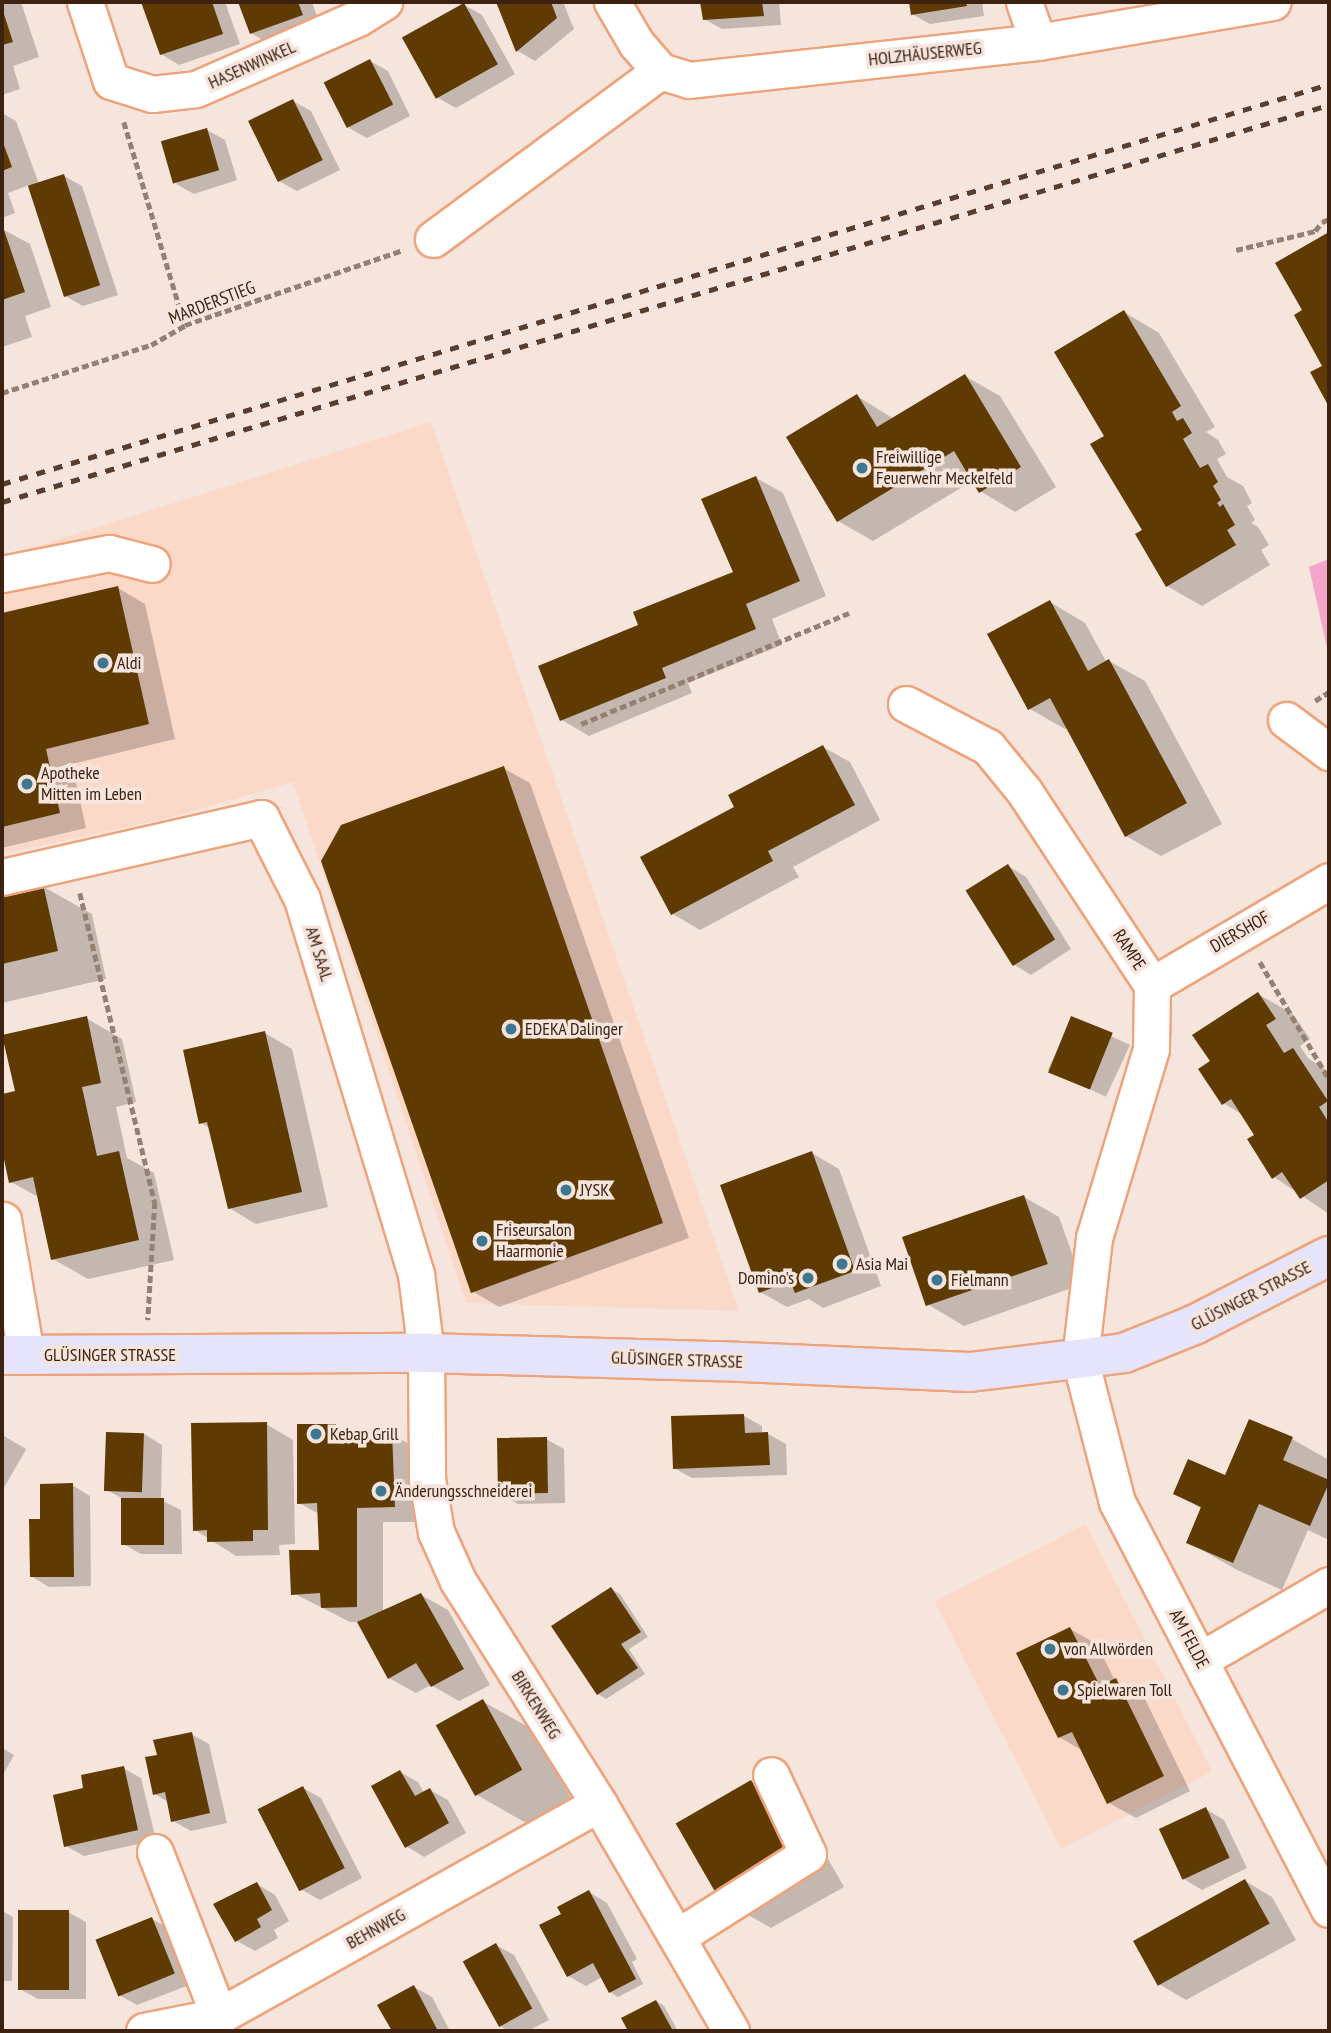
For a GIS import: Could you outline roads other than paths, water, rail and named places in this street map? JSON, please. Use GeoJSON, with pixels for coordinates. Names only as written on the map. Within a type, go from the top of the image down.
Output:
{"type":"FeatureCollection","features":[{"type":"Feature","properties":{"kind":"main road","name":"GLÜSINGER STRASSE"},"geometry":{"type":"LineString","coordinates":[[14,1355],[426,1353],[719,1360],[970,1372],[1124,1353],[1163,1339],[1329,1256]]}},
{"type":"Feature","properties":{"kind":"street","name":"HASENWINKEL"},"geometry":{"type":"LineString","coordinates":[[85,2],[111,81],[152,93],[196,89],[358,18],[384,2]]}},
{"type":"Feature","properties":{"kind":"street"},"geometry":{"type":"LineString","coordinates":[[433,239],[660,71],[635,43],[612,2]]}},
{"type":"Feature","properties":{"kind":"street"},"geometry":{"type":"LineString","coordinates":[[1024,2],[1038,42]]}},
{"type":"Feature","properties":{"kind":"street","name":"HOLZHÄUSERWEG"},"geometry":{"type":"LineString","coordinates":[[660,71],[689,79],[1038,42],[1273,2]]}},
{"type":"Feature","properties":{"kind":"street"},"geometry":{"type":"LineString","coordinates":[[2,574],[109,553],[152,564]]}},
{"type":"Feature","properties":{"kind":"street","name":"RAMPE"},"geometry":{"type":"LineString","coordinates":[[906,704],[988,747],[1024,791],[1152,985],[1151,1049],[1094,1238],[1080,1359]]}},
{"type":"Feature","properties":{"kind":"street"},"geometry":{"type":"LineString","coordinates":[[1286,720],[1329,752]]}},
{"type":"Feature","properties":{"kind":"street","name":"AM SAAL"},"geometry":{"type":"LineString","coordinates":[[2,877],[261,818],[302,899],[416,1274],[426,1353]]}},
{"type":"Feature","properties":{"kind":"street","name":"DIERSHOF"},"geometry":{"type":"LineString","coordinates":[[1152,985],[1329,881]]}},
{"type":"Feature","properties":{"kind":"street"},"geometry":{"type":"LineString","coordinates":[[3,1220],[14,1355]]}},
{"type":"Feature","properties":{"kind":"street","name":"BIRKENWEG"},"geometry":{"type":"LineString","coordinates":[[426,1353],[427,1479],[436,1532],[458,1581],[599,1804],[731,2031]]}},
{"type":"Feature","properties":{"kind":"street","name":"AM FELDE"},"geometry":{"type":"LineString","coordinates":[[1080,1359],[1117,1502],[1329,1909]]}},
{"type":"Feature","properties":{"kind":"street"},"geometry":{"type":"LineString","coordinates":[[1200,1660],[1329,1585]]}},
{"type":"Feature","properties":{"kind":"street"},"geometry":{"type":"LineString","coordinates":[[677,1937],[808,1854],[771,1775]]}},
{"type":"Feature","properties":{"kind":"street","name":"BEHNWEG"},"geometry":{"type":"LineString","coordinates":[[144,2031],[219,2016],[599,1804]]}},
{"type":"Feature","properties":{"kind":"street"},"geometry":{"type":"LineString","coordinates":[[155,1852],[219,2016]]}},
{"type":"Feature","properties":{"kind":"railway"},"geometry":{"type":"LineString","coordinates":[[2,484],[1329,84]]}},
{"type":"Feature","properties":{"kind":"railway"},"geometry":{"type":"LineString","coordinates":[[2,502],[1329,105]]}},
{"type":"Feature","properties":{"kind":"place","name":"Freiwillige Feuerwehr Meckelfeld"},"geometry":{"type":"Point","coordinates":[862,468]}},
{"type":"Feature","properties":{"kind":"place","name":"Aldi"},"geometry":{"type":"Point","coordinates":[103,663]}},
{"type":"Feature","properties":{"kind":"place","name":"Apotheke Mitten im Leben"},"geometry":{"type":"Point","coordinates":[27,784]}},
{"type":"Feature","properties":{"kind":"place","name":"EDEKA Dalinger"},"geometry":{"type":"Point","coordinates":[511,1029]}},
{"type":"Feature","properties":{"kind":"place","name":"JYSK"},"geometry":{"type":"Point","coordinates":[566,1190]}},
{"type":"Feature","properties":{"kind":"place","name":"Friseursalon Haarmonie"},"geometry":{"type":"Point","coordinates":[482,1241]}},
{"type":"Feature","properties":{"kind":"place","name":"Asia Mai"},"geometry":{"type":"Point","coordinates":[842,1264]}},
{"type":"Feature","properties":{"kind":"place","name":"Domino's"},"geometry":{"type":"Point","coordinates":[808,1278]}},
{"type":"Feature","properties":{"kind":"place","name":"Fielmann"},"geometry":{"type":"Point","coordinates":[937,1280]}},
{"type":"Feature","properties":{"kind":"place","name":"Kebap Grill"},"geometry":{"type":"Point","coordinates":[316,1434]}},
{"type":"Feature","properties":{"kind":"place","name":"Änderungsschneiderei"},"geometry":{"type":"Point","coordinates":[381,1491]}},
{"type":"Feature","properties":{"kind":"place","name":"von Allwörden"},"geometry":{"type":"Point","coordinates":[1050,1649]}},
{"type":"Feature","properties":{"kind":"place","name":"Spielwaren Toll"},"geometry":{"type":"Point","coordinates":[1063,1690]}}]}
